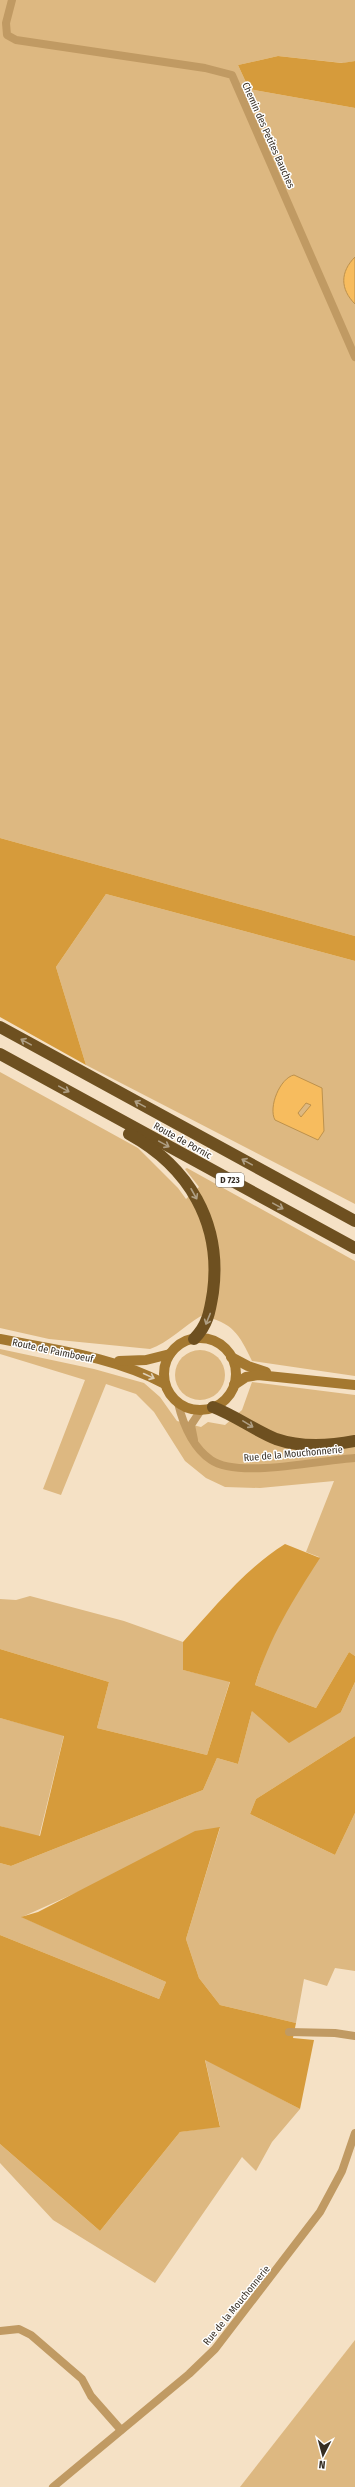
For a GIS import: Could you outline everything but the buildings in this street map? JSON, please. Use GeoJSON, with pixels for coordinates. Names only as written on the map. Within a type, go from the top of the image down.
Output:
{"type":"FeatureCollection","features":[{"type":"Feature","properties":{"kind":"highway","name":"Route de Pornic"},"geometry":{"type":"LineString","coordinates":[[0,1027],[355,1221]]}},
{"type":"Feature","properties":{"kind":"highway","name":"Route de Pornic"},"geometry":{"type":"LineString","coordinates":[[0,1054],[355,1248]]}},
{"type":"Feature","properties":{"kind":"highway"},"geometry":{"type":"LineString","coordinates":[[105,1112],[120,1129],[148,1146],[178,1172],[191,1189],[208,1221],[213,1247],[214,1281],[208,1322],[194,1339]]}},
{"type":"Feature","properties":{"kind":"highway"},"geometry":{"type":"LineString","coordinates":[[213,1407],[288,1442],[316,1446],[355,1441]]}},
{"type":"Feature","properties":{"kind":"street","name":"Chemin des Petites Bauches"},"geometry":{"type":"LineString","coordinates":[[12,0],[6,23],[7,35],[16,40],[205,68],[232,76],[355,357]]}},
{"type":"Feature","properties":{"kind":"street","name":"Route de Paimboeuf"},"geometry":{"type":"LineString","coordinates":[[0,1339],[106,1361],[134,1369],[165,1384]]}},
{"type":"Feature","properties":{"kind":"street"},"geometry":{"type":"LineString","coordinates":[[281,1376],[248,1366],[231,1357],[217,1343],[207,1339],[194,1339],[180,1344],[170,1354],[164,1368],[165,1384],[171,1396],[178,1403],[187,1408],[201,1410],[213,1407],[226,1398],[234,1385],[246,1377],[281,1376],[355,1385]]}},
{"type":"Feature","properties":{"kind":"street","name":"Route de Paimboeuf"},"geometry":{"type":"LineString","coordinates":[[106,1361],[146,1360],[170,1354]]}},
{"type":"Feature","properties":{"kind":"street"},"geometry":{"type":"LineString","coordinates":[[231,1357],[235,1371],[234,1385]]}},
{"type":"Feature","properties":{"kind":"street","name":"Rue de la Mouchonnerie"},"geometry":{"type":"LineString","coordinates":[[178,1403],[186,1430],[194,1441],[211,1460],[235,1468],[257,1469],[355,1458]]}},
{"type":"Feature","properties":{"kind":"street"},"geometry":{"type":"LineString","coordinates":[[194,1441],[192,1425],[201,1410]]}},
{"type":"Feature","properties":{"kind":"street"},"geometry":{"type":"LineString","coordinates":[[289,2032],[335,2033],[355,2036]]}},
{"type":"Feature","properties":{"kind":"street","name":"Rue de la Mouchonnerie"},"geometry":{"type":"LineString","coordinates":[[53,2487],[189,2374],[240,2318],[320,2212],[332,2193],[355,2133]]}},
{"type":"Feature","properties":{"kind":"street"},"geometry":{"type":"LineString","coordinates":[[0,2330],[19,2329],[31,2335],[82,2379],[90,2396],[121,2430]]}},
{"type":"Feature","properties":{"kind":"shaded area"},"geometry":{"type":"Polygon","coordinates":[[[0,0],[355,0],[355,61],[343,63],[278,56],[238,65],[249,89],[355,108],[355,936],[0,838],[0,0]]]}},
{"type":"Feature","properties":{"kind":"shaded area"},"geometry":{"type":"Polygon","coordinates":[[[278,56],[342,63],[355,61],[355,108],[249,89],[238,65],[278,56]]]}},
{"type":"Feature","properties":{"kind":"shaded area"},"geometry":{"type":"Polygon","coordinates":[[[355,257],[355,304],[344,286],[344,275],[355,257]]]}},
{"type":"Feature","properties":{"kind":"shaded area"},"geometry":{"type":"Polygon","coordinates":[[[0,838],[355,936],[355,961],[106,894],[56,967],[86,1065],[0,1017],[0,838]]]}},
{"type":"Feature","properties":{"kind":"shaded area"},"geometry":{"type":"Polygon","coordinates":[[[106,894],[355,961],[355,1204],[86,1065],[56,967],[106,894]]]}},
{"type":"Feature","properties":{"kind":"shaded area"},"geometry":{"type":"Polygon","coordinates":[[[0,1072],[138,1148],[178,1188],[186,1199],[199,1187],[185,1169],[187,1168],[355,1261],[355,1376],[252,1361],[239,1336],[234,1331],[221,1322],[201,1316],[170,1339],[150,1349],[49,1339],[0,1328],[0,1072]]]}},
{"type":"Feature","properties":{"kind":"shaded area"},"geometry":{"type":"Polygon","coordinates":[[[294,1075],[322,1088],[324,1131],[318,1140],[275,1120],[273,1114],[274,1101],[280,1087],[289,1077],[294,1075]],[[306,1103],[298,1113],[301,1117],[311,1105],[306,1103]]]}},
{"type":"Feature","properties":{"kind":"shaded area"},"geometry":{"type":"Polygon","coordinates":[[[0,1349],[94,1369],[144,1383],[160,1397],[177,1421],[201,1427],[208,1422],[225,1425],[242,1410],[252,1382],[355,1395],[355,1656],[349,1652],[316,1708],[255,1685],[268,1645],[288,1608],[319,1557],[306,1552],[334,1481],[260,1488],[225,1487],[206,1478],[185,1461],[154,1412],[136,1394],[106,1384],[61,1495],[43,1489],[85,1380],[0,1354],[0,1349]]]}},
{"type":"Feature","properties":{"kind":"shaded area"},"geometry":{"type":"Polygon","coordinates":[[[195,1350],[205,1350],[218,1357],[225,1370],[225,1380],[218,1393],[205,1400],[195,1400],[186,1396],[179,1389],[175,1380],[175,1370],[179,1361],[186,1354],[195,1350]]]}},
{"type":"Feature","properties":{"kind":"shaded area"},"geometry":{"type":"Polygon","coordinates":[[[285,1544],[320,1558],[275,1634],[255,1685],[316,1708],[349,1652],[355,1656],[355,1682],[341,1712],[289,1743],[252,1711],[238,1764],[217,1758],[203,1790],[11,1866],[0,1863],[0,1826],[40,1836],[64,1736],[0,1718],[0,1649],[109,1682],[97,1728],[207,1755],[230,1682],[183,1670],[183,1642],[243,1577],[270,1554],[285,1544]]]}},
{"type":"Feature","properties":{"kind":"shaded area"},"geometry":{"type":"Polygon","coordinates":[[[30,1596],[124,1621],[183,1642],[183,1670],[230,1681],[207,1755],[97,1728],[109,1682],[0,1649],[0,1599],[16,1600],[30,1596]]]}},
{"type":"Feature","properties":{"kind":"shaded area"},"geometry":{"type":"Polygon","coordinates":[[[355,1682],[355,1736],[256,1799],[250,1814],[335,1855],[355,1813],[355,1971],[335,1968],[327,1986],[304,1979],[296,2023],[220,2005],[199,1978],[186,1939],[220,1828],[22,1917],[166,1982],[159,1999],[0,1935],[0,1863],[11,1866],[203,1790],[217,1758],[238,1764],[252,1711],[341,1712],[355,1682]]]}},
{"type":"Feature","properties":{"kind":"shaded area"},"geometry":{"type":"Polygon","coordinates":[[[0,1718],[64,1735],[39,1837],[0,1826],[0,1718]]]}},
{"type":"Feature","properties":{"kind":"shaded area"},"geometry":{"type":"Polygon","coordinates":[[[355,1736],[355,1813],[335,1855],[250,1814],[256,1799],[355,1736]]]}},
{"type":"Feature","properties":{"kind":"shaded area"},"geometry":{"type":"Polygon","coordinates":[[[220,1827],[186,1939],[199,1978],[220,2005],[296,2023],[293,2038],[314,2040],[300,2109],[205,2060],[220,2127],[180,2132],[100,2231],[0,2144],[0,1935],[159,1999],[166,1982],[21,1917],[38,1912],[195,1831],[220,1827]]]}},
{"type":"Feature","properties":{"kind":"shaded area"},"geometry":{"type":"Polygon","coordinates":[[[205,2059],[300,2109],[272,2142],[256,2171],[242,2157],[155,2283],[53,2220],[0,2163],[0,2144],[100,2231],[180,2132],[220,2126],[205,2059]]]}},
{"type":"Feature","properties":{"kind":"shaded area"},"geometry":{"type":"Polygon","coordinates":[[[355,2340],[355,2487],[240,2487],[355,2340]]]}}]}
